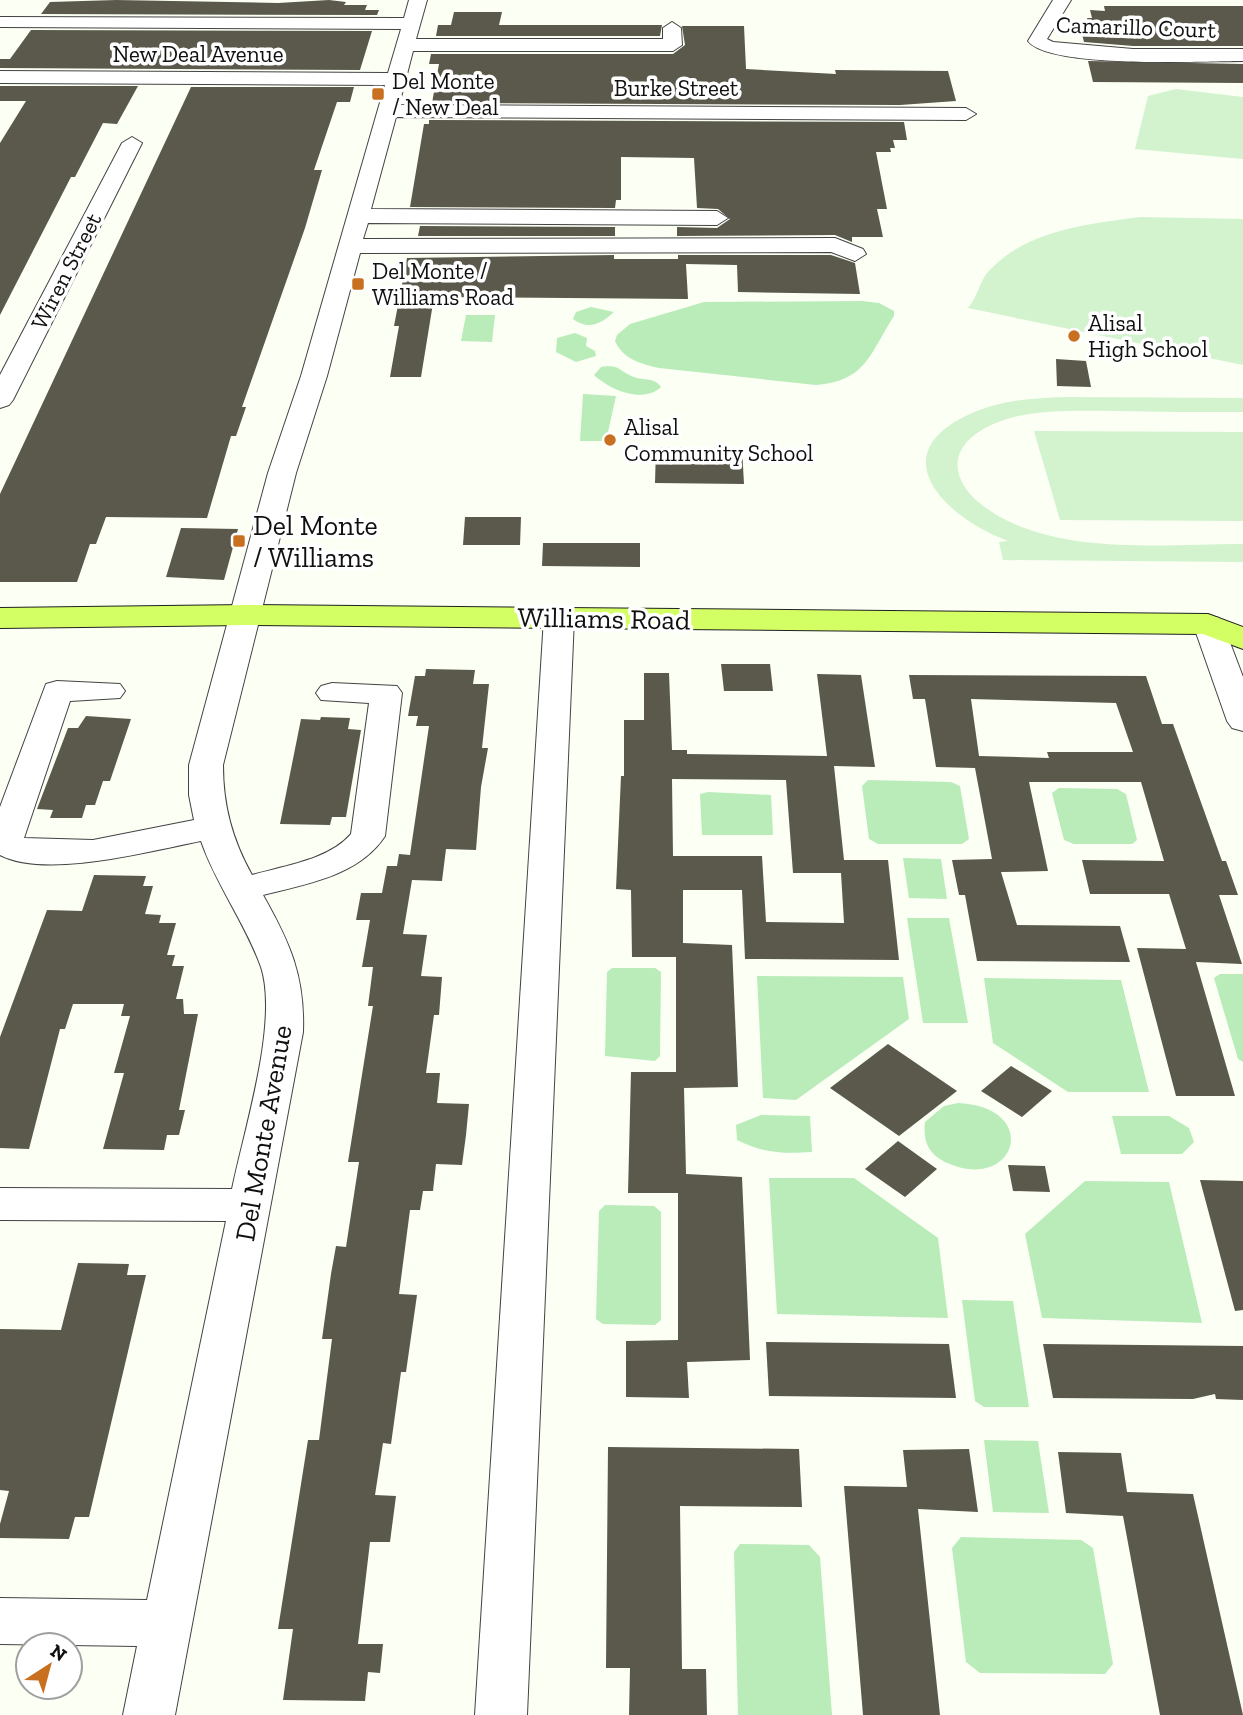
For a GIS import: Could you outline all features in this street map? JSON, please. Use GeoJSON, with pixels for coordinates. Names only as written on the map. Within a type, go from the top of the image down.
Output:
{"type":"FeatureCollection","features":[{"type":"Feature","properties":{"kind":"main road","name":"Williams Road"},"geometry":{"type":"LineString","coordinates":[[1208,624],[1229,609],[1243,608]]}},
{"type":"Feature","properties":{"kind":"main road","name":"Williams Road"},"geometry":{"type":"LineString","coordinates":[[0,618],[246,615],[1208,624],[1243,639]]}},
{"type":"Feature","properties":{"kind":"street","name":"Del Monte Avenue"},"geometry":{"type":"LineString","coordinates":[[149,1715],[278,1071],[285,1002],[281,971],[270,944],[211,828],[204,791],[206,765],[282,473],[310,388],[418,0]]}},
{"type":"Feature","properties":{"kind":"street","name":"Camarillo Court"},"geometry":{"type":"LineString","coordinates":[[1062,0],[1037,40],[1037,44],[1049,49],[1108,54],[1243,55]]}},
{"type":"Feature","properties":{"kind":"street"},"geometry":{"type":"LineString","coordinates":[[0,22],[673,45],[672,28]]}},
{"type":"Feature","properties":{"kind":"street","name":"New Deal Avenue"},"geometry":{"type":"LineString","coordinates":[[0,77],[395,79]]}},
{"type":"Feature","properties":{"kind":"street","name":"Burke Street"},"geometry":{"type":"LineString","coordinates":[[386,111],[966,114]]}},
{"type":"Feature","properties":{"kind":"street","name":"Wiren Street"},"geometry":{"type":"LineString","coordinates":[[0,400],[132,143]]}},
{"type":"Feature","properties":{"kind":"street"},"geometry":{"type":"LineString","coordinates":[[356,216],[717,218]]}},
{"type":"Feature","properties":{"kind":"street"},"geometry":{"type":"LineString","coordinates":[[348,246],[835,245],[855,254]]}},
{"type":"Feature","properties":{"kind":"street"},"geometry":{"type":"LineString","coordinates":[[501,1715],[559,618]]}},
{"type":"Feature","properties":{"kind":"street"},"geometry":{"type":"LineString","coordinates":[[1208,624],[1243,721]]}},
{"type":"Feature","properties":{"kind":"street"},"geometry":{"type":"LineString","coordinates":[[109,691],[57,691],[6,839],[13,848],[22,851],[93,851],[211,828]]}},
{"type":"Feature","properties":{"kind":"street"},"geometry":{"type":"LineString","coordinates":[[240,889],[346,857],[364,845],[368,836],[386,693],[332,693]]}},
{"type":"Feature","properties":{"kind":"street"},"geometry":{"type":"LineString","coordinates":[[0,1204],[251,1205]]}},
{"type":"Feature","properties":{"kind":"street"},"geometry":{"type":"LineString","coordinates":[[0,1621],[166,1623]]}},
{"type":"Feature","properties":{"kind":"green space"},"geometry":{"type":"Polygon","coordinates":[[[1176,89],[1243,97],[1243,159],[1135,149],[1148,96],[1176,89]]]}},
{"type":"Feature","properties":{"kind":"green space"},"geometry":{"type":"Polygon","coordinates":[[[1140,217],[1243,219],[1243,365],[968,308],[989,271],[1021,246],[1059,231],[1140,217]]]}},
{"type":"Feature","properties":{"kind":"green space"},"geometry":{"type":"Polygon","coordinates":[[[704,302],[879,303],[894,311],[894,316],[872,354],[856,372],[846,378],[816,385],[659,368],[628,356],[615,341],[617,335],[630,324],[704,302]]]}},
{"type":"Feature","properties":{"kind":"green space"},"geometry":{"type":"Polygon","coordinates":[[[591,307],[614,312],[590,325],[573,319],[576,312],[591,307]]]}},
{"type":"Feature","properties":{"kind":"green space"},"geometry":{"type":"Polygon","coordinates":[[[466,315],[495,315],[492,342],[461,341],[466,315]]]}},
{"type":"Feature","properties":{"kind":"green space"},"geometry":{"type":"Polygon","coordinates":[[[575,333],[587,338],[586,346],[595,351],[596,356],[576,362],[556,352],[557,338],[575,333]]]}},
{"type":"Feature","properties":{"kind":"green space"},"geometry":{"type":"Polygon","coordinates":[[[601,367],[616,368],[634,377],[655,382],[661,387],[654,392],[636,395],[617,390],[594,375],[601,367]]]}},
{"type":"Feature","properties":{"kind":"green space"},"geometry":{"type":"Polygon","coordinates":[[[583,394],[616,396],[606,441],[580,441],[583,394]]]}},
{"type":"Feature","properties":{"kind":"green space"},"geometry":{"type":"Polygon","coordinates":[[[1065,397],[1243,398],[1243,412],[1062,411],[1023,415],[1002,421],[971,438],[958,459],[962,482],[976,500],[1003,519],[1034,531],[1068,539],[1104,544],[1243,544],[1243,562],[1003,560],[999,542],[1008,541],[964,518],[932,485],[926,466],[929,448],[943,430],[981,409],[1017,401],[1065,397]]]}},
{"type":"Feature","properties":{"kind":"green space"},"geometry":{"type":"Polygon","coordinates":[[[1034,431],[1243,432],[1243,521],[1060,520],[1034,431]]]}},
{"type":"Feature","properties":{"kind":"green space"},"geometry":{"type":"Polygon","coordinates":[[[868,780],[951,782],[960,786],[969,839],[962,844],[878,844],[869,839],[862,786],[868,780]]]}},
{"type":"Feature","properties":{"kind":"green space"},"geometry":{"type":"Polygon","coordinates":[[[1059,788],[1117,789],[1126,794],[1137,840],[1132,844],[1074,844],[1064,840],[1052,793],[1059,788]]]}},
{"type":"Feature","properties":{"kind":"green space"},"geometry":{"type":"Polygon","coordinates":[[[708,792],[771,795],[773,835],[702,835],[700,794],[708,792]]]}},
{"type":"Feature","properties":{"kind":"green space"},"geometry":{"type":"Polygon","coordinates":[[[903,858],[941,859],[947,899],[909,898],[903,858]]]}},
{"type":"Feature","properties":{"kind":"green space"},"geometry":{"type":"Polygon","coordinates":[[[907,918],[949,918],[968,1023],[923,1023],[907,918]]]}},
{"type":"Feature","properties":{"kind":"green space"},"geometry":{"type":"Polygon","coordinates":[[[612,968],[655,968],[661,972],[660,1056],[655,1061],[605,1056],[607,972],[612,968]]]}},
{"type":"Feature","properties":{"kind":"green space"},"geometry":{"type":"Polygon","coordinates":[[[1220,974],[1243,974],[1243,1062],[1238,1059],[1214,978],[1220,974]]]}},
{"type":"Feature","properties":{"kind":"green space"},"geometry":{"type":"Polygon","coordinates":[[[757,976],[903,977],[909,1019],[796,1100],[763,1098],[757,976]]]}},
{"type":"Feature","properties":{"kind":"green space"},"geometry":{"type":"Polygon","coordinates":[[[984,978],[1121,980],[1149,1092],[1068,1092],[993,1043],[984,978]]]}},
{"type":"Feature","properties":{"kind":"green space"},"geometry":{"type":"Polygon","coordinates":[[[958,1103],[985,1108],[1002,1119],[1010,1132],[1010,1146],[1003,1159],[989,1167],[969,1169],[945,1162],[930,1150],[925,1135],[925,1122],[944,1106],[958,1103]]]}},
{"type":"Feature","properties":{"kind":"green space"},"geometry":{"type":"Polygon","coordinates":[[[761,1115],[810,1116],[812,1152],[773,1152],[737,1140],[736,1125],[761,1115]]]}},
{"type":"Feature","properties":{"kind":"green space"},"geometry":{"type":"Polygon","coordinates":[[[1112,1116],[1169,1116],[1189,1128],[1194,1142],[1182,1154],[1121,1154],[1112,1116]]]}},
{"type":"Feature","properties":{"kind":"green space"},"geometry":{"type":"Polygon","coordinates":[[[769,1178],[854,1178],[938,1238],[948,1318],[777,1314],[769,1178]]]}},
{"type":"Feature","properties":{"kind":"green space"},"geometry":{"type":"Polygon","coordinates":[[[1085,1181],[1169,1182],[1202,1323],[1042,1318],[1025,1234],[1085,1181]]]}},
{"type":"Feature","properties":{"kind":"green space"},"geometry":{"type":"Polygon","coordinates":[[[605,1205],[654,1206],[661,1212],[661,1320],[655,1325],[603,1324],[596,1319],[599,1211],[605,1205]]]}},
{"type":"Feature","properties":{"kind":"green space"},"geometry":{"type":"Polygon","coordinates":[[[962,1300],[1013,1301],[1029,1407],[984,1407],[975,1401],[962,1300]]]}},
{"type":"Feature","properties":{"kind":"green space"},"geometry":{"type":"Polygon","coordinates":[[[984,1440],[1038,1441],[1049,1513],[993,1512],[984,1440]]]}},
{"type":"Feature","properties":{"kind":"green space"},"geometry":{"type":"Polygon","coordinates":[[[961,1537],[1081,1540],[1093,1548],[1113,1664],[1105,1674],[980,1673],[966,1662],[952,1548],[961,1537]]]}},
{"type":"Feature","properties":{"kind":"green space"},"geometry":{"type":"Polygon","coordinates":[[[740,1544],[809,1545],[820,1557],[832,1715],[738,1715],[734,1552],[740,1544]]]}},
{"type":"Feature","properties":{"kind":"building"},"geometry":{"type":"Polygon","coordinates":[[[116,0],[278,3],[329,0],[346,2],[344,5],[367,5],[365,10],[379,10],[377,15],[41,14],[50,2],[116,0]]]}},
{"type":"Feature","properties":{"kind":"building"},"geometry":{"type":"Polygon","coordinates":[[[1104,6],[1243,6],[1243,46],[1133,46],[1084,42],[1081,30],[1091,30],[1087,18],[1092,18],[1090,10],[1105,11],[1104,6]]]}},
{"type":"Feature","properties":{"kind":"building"},"geometry":{"type":"Polygon","coordinates":[[[454,12],[502,12],[499,25],[662,25],[660,36],[436,36],[438,25],[451,25],[454,12]]]}},
{"type":"Feature","properties":{"kind":"building"},"geometry":{"type":"Polygon","coordinates":[[[682,26],[744,26],[746,69],[836,74],[835,70],[948,71],[956,101],[900,105],[432,103],[439,64],[429,64],[431,54],[673,54],[685,45],[682,26]]]}},
{"type":"Feature","properties":{"kind":"building"},"geometry":{"type":"Polygon","coordinates":[[[31,30],[372,31],[360,70],[0,68],[0,59],[10,59],[31,30]]]}},
{"type":"Feature","properties":{"kind":"building"},"geometry":{"type":"Polygon","coordinates":[[[1088,61],[1243,64],[1243,83],[1093,82],[1088,61]]]}},
{"type":"Feature","properties":{"kind":"building"},"geometry":{"type":"Polygon","coordinates":[[[0,86],[138,86],[117,124],[103,123],[75,177],[71,177],[0,315],[0,143],[26,101],[0,101],[0,86]]]}},
{"type":"Feature","properties":{"kind":"building"},"geometry":{"type":"Polygon","coordinates":[[[191,87],[354,87],[350,102],[337,102],[314,170],[322,170],[305,228],[242,407],[246,407],[236,436],[231,436],[207,518],[106,517],[96,544],[90,544],[77,582],[0,582],[0,494],[191,87]]]}},
{"type":"Feature","properties":{"kind":"building"},"geometry":{"type":"Polygon","coordinates":[[[429,120],[904,122],[907,140],[893,140],[895,148],[890,148],[891,152],[876,152],[887,209],[877,209],[883,237],[852,237],[852,242],[835,235],[677,236],[677,227],[717,228],[730,219],[718,209],[697,208],[694,158],[621,157],[621,200],[616,200],[615,208],[410,207],[424,124],[429,124],[429,120]]]}},
{"type":"Feature","properties":{"kind":"building"},"geometry":{"type":"Polygon","coordinates":[[[420,226],[615,227],[615,236],[418,236],[420,226]]]}},
{"type":"Feature","properties":{"kind":"building"},"geometry":{"type":"Polygon","coordinates":[[[614,255],[614,259],[678,259],[678,255],[831,255],[855,263],[860,294],[738,292],[737,265],[686,264],[688,299],[434,297],[421,377],[390,377],[399,326],[394,326],[407,258],[614,255]]]}},
{"type":"Feature","properties":{"kind":"building"},"geometry":{"type":"Polygon","coordinates":[[[1056,359],[1086,361],[1091,387],[1057,386],[1056,359]]]}},
{"type":"Feature","properties":{"kind":"building"},"geometry":{"type":"Polygon","coordinates":[[[656,447],[742,448],[744,484],[655,483],[656,447]]]}},
{"type":"Feature","properties":{"kind":"building"},"geometry":{"type":"Polygon","coordinates":[[[465,517],[521,517],[520,545],[463,545],[465,517]]]}},
{"type":"Feature","properties":{"kind":"building"},"geometry":{"type":"Polygon","coordinates":[[[181,528],[238,529],[224,580],[166,577],[181,528]]]}},
{"type":"Feature","properties":{"kind":"building"},"geometry":{"type":"Polygon","coordinates":[[[543,543],[640,543],[640,567],[542,566],[543,543]]]}},
{"type":"Feature","properties":{"kind":"building"},"geometry":{"type":"Polygon","coordinates":[[[721,664],[770,664],[773,691],[724,691],[721,664]]]}},
{"type":"Feature","properties":{"kind":"building"},"geometry":{"type":"Polygon","coordinates":[[[426,669],[475,670],[473,684],[489,684],[482,748],[488,748],[481,787],[476,850],[446,849],[442,881],[412,880],[403,934],[427,935],[421,976],[442,977],[439,1015],[434,1015],[426,1073],[440,1073],[437,1103],[469,1104],[462,1165],[436,1164],[433,1191],[423,1191],[420,1210],[410,1210],[399,1294],[417,1295],[406,1372],[401,1372],[391,1444],[383,1443],[375,1495],[396,1496],[390,1542],[370,1542],[358,1644],[383,1644],[380,1673],[368,1672],[365,1701],[283,1700],[293,1629],[278,1629],[308,1440],[319,1440],[332,1339],[322,1339],[331,1274],[336,1246],[346,1247],[359,1162],[348,1162],[373,1006],[368,1006],[373,967],[362,967],[370,920],[356,920],[361,893],[382,893],[387,866],[397,866],[399,854],[410,855],[429,726],[416,726],[418,716],[408,716],[415,676],[425,676],[426,669]]]}},
{"type":"Feature","properties":{"kind":"building"},"geometry":{"type":"Polygon","coordinates":[[[644,673],[669,673],[672,750],[687,750],[687,754],[827,756],[817,674],[861,675],[875,767],[834,766],[844,860],[888,860],[899,960],[745,959],[742,890],[683,890],[683,943],[732,945],[738,1087],[684,1088],[686,1174],[742,1177],[750,1360],[687,1362],[689,1398],[626,1397],[626,1341],[678,1340],[678,1193],[628,1193],[631,1072],[676,1072],[676,957],[632,957],[631,890],[616,889],[621,776],[624,776],[624,720],[644,720],[644,673]],[[672,779],[673,856],[762,856],[766,922],[844,923],[841,873],[793,873],[786,780],[672,779]]]}},
{"type":"Feature","properties":{"kind":"building"},"geometry":{"type":"Polygon","coordinates":[[[909,675],[1146,676],[1162,724],[1173,724],[1222,861],[1226,861],[1238,895],[1219,895],[1242,964],[1196,962],[1235,1096],[1176,1096],[1137,948],[1186,949],[1169,894],[1090,894],[1082,860],[1164,861],[1141,782],[1029,782],[1048,871],[1001,872],[1017,925],[1120,926],[1130,962],[977,961],[965,895],[959,895],[952,860],[992,859],[975,768],[936,767],[925,699],[913,699],[909,675]],[[971,699],[979,756],[1049,758],[1047,752],[1133,752],[1116,703],[971,699]]]}},
{"type":"Feature","properties":{"kind":"building"},"geometry":{"type":"Polygon","coordinates":[[[86,716],[131,719],[110,781],[103,781],[95,805],[86,805],[82,818],[50,818],[53,810],[37,809],[68,728],[78,728],[86,716]]]}},
{"type":"Feature","properties":{"kind":"building"},"geometry":{"type":"Polygon","coordinates":[[[321,717],[350,718],[348,729],[361,730],[346,817],[332,817],[330,825],[280,824],[301,719],[320,720],[321,717]]]}},
{"type":"Feature","properties":{"kind":"building"},"geometry":{"type":"Polygon","coordinates":[[[94,875],[146,876],[143,886],[153,886],[145,914],[161,915],[159,923],[176,923],[167,955],[175,955],[172,966],[184,966],[176,999],[183,999],[184,1014],[198,1014],[179,1110],[185,1110],[179,1135],[167,1135],[164,1150],[103,1149],[124,1073],[114,1073],[130,1016],[121,1016],[124,1004],[73,1004],[65,1029],[60,1029],[29,1149],[0,1148],[0,1037],[47,910],[82,911],[94,875]]]}},
{"type":"Feature","properties":{"kind":"building"},"geometry":{"type":"Polygon","coordinates":[[[888,1044],[957,1091],[899,1136],[830,1088],[888,1044]]]}},
{"type":"Feature","properties":{"kind":"building"},"geometry":{"type":"Polygon","coordinates":[[[1011,1066],[1052,1091],[1022,1117],[981,1091],[1011,1066]]]}},
{"type":"Feature","properties":{"kind":"building"},"geometry":{"type":"Polygon","coordinates":[[[898,1141],[937,1169],[905,1197],[865,1169],[898,1141]]]}},
{"type":"Feature","properties":{"kind":"building"},"geometry":{"type":"Polygon","coordinates":[[[1008,1165],[1045,1166],[1050,1192],[1013,1191],[1008,1165]]]}},
{"type":"Feature","properties":{"kind":"building"},"geometry":{"type":"Polygon","coordinates":[[[1200,1180],[1243,1181],[1243,1310],[1235,1311],[1200,1180]]]}},
{"type":"Feature","properties":{"kind":"building"},"geometry":{"type":"Polygon","coordinates":[[[78,1263],[129,1264],[127,1275],[146,1275],[89,1517],[75,1517],[69,1539],[0,1538],[0,1524],[9,1491],[0,1490],[0,1329],[61,1330],[78,1263]]]}},
{"type":"Feature","properties":{"kind":"building"},"geometry":{"type":"Polygon","coordinates":[[[766,1342],[949,1344],[956,1398],[769,1396],[766,1342]]]}},
{"type":"Feature","properties":{"kind":"building"},"geometry":{"type":"Polygon","coordinates":[[[1043,1344],[1243,1346],[1243,1400],[1216,1399],[1215,1394],[1193,1399],[1053,1398],[1043,1344]]]}},
{"type":"Feature","properties":{"kind":"building"},"geometry":{"type":"Polygon","coordinates":[[[608,1447],[799,1449],[802,1507],[680,1506],[682,1669],[706,1669],[707,1715],[629,1715],[630,1668],[606,1668],[608,1447]]]}},
{"type":"Feature","properties":{"kind":"building"},"geometry":{"type":"Polygon","coordinates":[[[969,1449],[978,1512],[918,1509],[940,1715],[863,1715],[844,1486],[907,1487],[903,1450],[969,1449]]]}},
{"type":"Feature","properties":{"kind":"building"},"geometry":{"type":"Polygon","coordinates":[[[1058,1452],[1121,1453],[1127,1492],[1193,1494],[1243,1715],[1160,1715],[1123,1516],[1066,1513],[1058,1452]]]}},
{"type":"Feature","properties":{"kind":"place","name":"Del Monte / New Deal"},"geometry":{"type":"Point","coordinates":[378,94]}},
{"type":"Feature","properties":{"kind":"place","name":"Del Monte / Williams Road"},"geometry":{"type":"Point","coordinates":[358,284]}},
{"type":"Feature","properties":{"kind":"place","name":"Alisal High School"},"geometry":{"type":"Point","coordinates":[1074,336]}},
{"type":"Feature","properties":{"kind":"place","name":"Alisal Community School"},"geometry":{"type":"Point","coordinates":[610,440]}},
{"type":"Feature","properties":{"kind":"place","name":"Del Monte / Williams"},"geometry":{"type":"Point","coordinates":[239,541]}}]}
